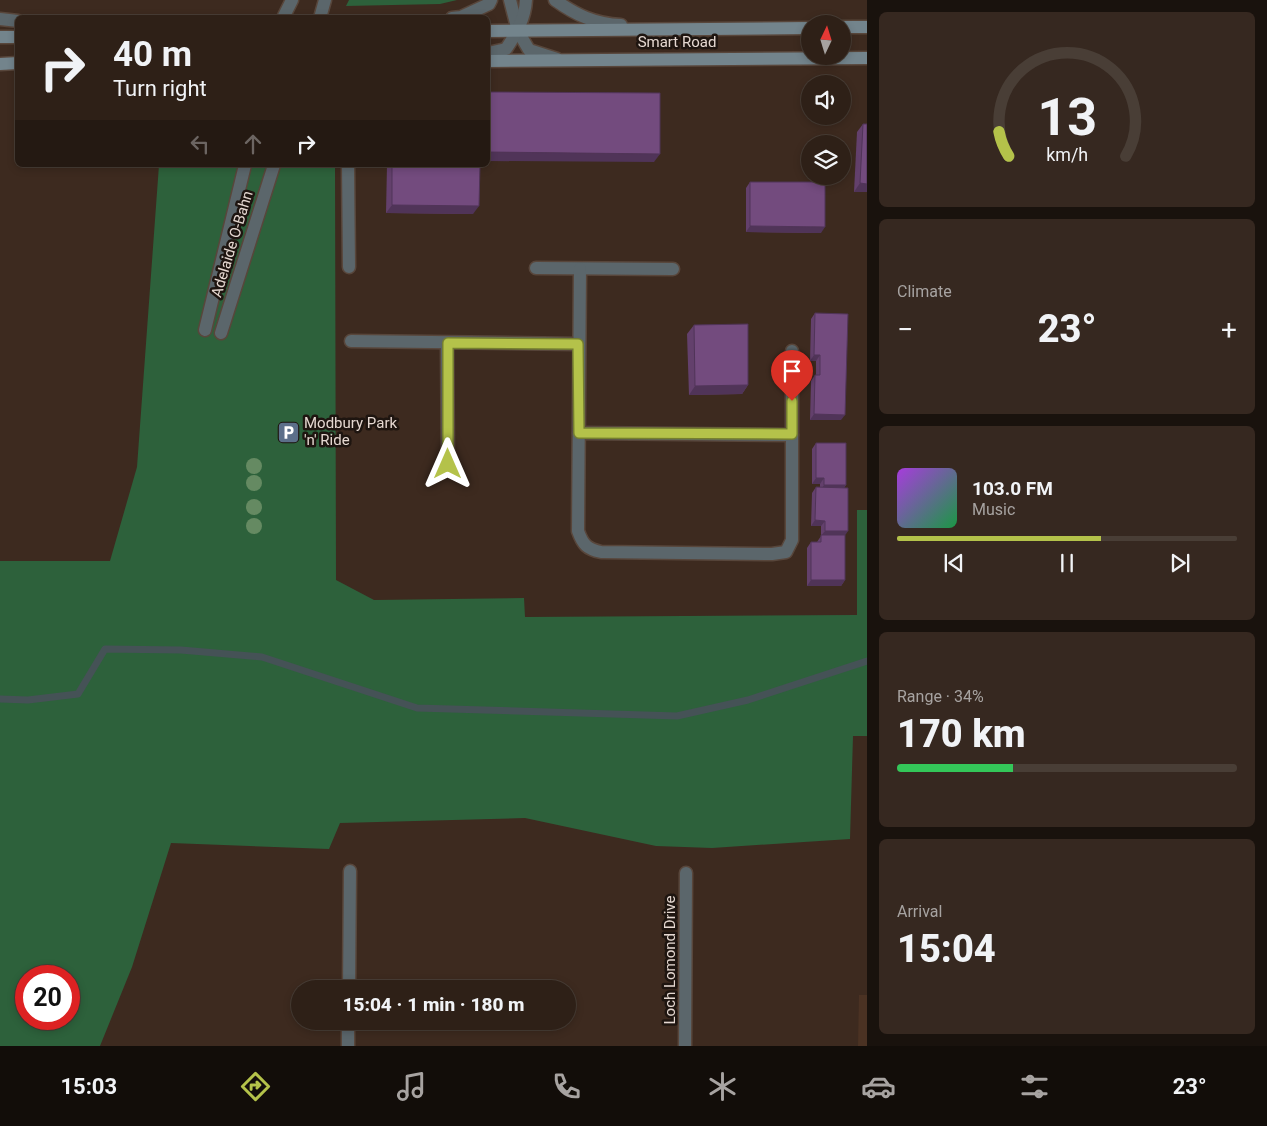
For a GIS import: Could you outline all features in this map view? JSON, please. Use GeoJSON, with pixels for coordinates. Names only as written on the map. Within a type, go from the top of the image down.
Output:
{"type":"FeatureCollection","features":[{"type":"Feature","properties":{"kind":"main road","name":"Smart Road"},"geometry":{"type":"LineString","coordinates":[[490,31],[801,28]]}},
{"type":"Feature","properties":{"kind":"main road"},"geometry":{"type":"LineString","coordinates":[[851,28],[867,28]]}},
{"type":"Feature","properties":{"kind":"main road"},"geometry":{"type":"LineString","coordinates":[[0,37],[15,37]]}},
{"type":"Feature","properties":{"kind":"main road","name":"Smart Road"},"geometry":{"type":"LineString","coordinates":[[490,61],[867,58]]}},
{"type":"Feature","properties":{"kind":"main road"},"geometry":{"type":"LineString","coordinates":[[0,64],[15,62]]}},
{"type":"Feature","properties":{"kind":"street"},"geometry":{"type":"LineString","coordinates":[[284,15],[292,0]]}},
{"type":"Feature","properties":{"kind":"street"},"geometry":{"type":"LineString","coordinates":[[321,15],[325,0]]}},
{"type":"Feature","properties":{"kind":"street"},"geometry":{"type":"LineString","coordinates":[[465,15],[489,4],[491,0]]}},
{"type":"Feature","properties":{"kind":"street"},"geometry":{"type":"LineString","coordinates":[[510,0],[518,31],[529,50],[558,59]]}},
{"type":"Feature","properties":{"kind":"street"},"geometry":{"type":"LineString","coordinates":[[490,53],[506,49],[518,31],[526,10],[526,0]]}},
{"type":"Feature","properties":{"kind":"street"},"geometry":{"type":"LineString","coordinates":[[555,0],[577,16],[607,24],[693,28]]}},
{"type":"Feature","properties":{"kind":"street"},"geometry":{"type":"LineString","coordinates":[[0,19],[15,21]]}},
{"type":"Feature","properties":{"kind":"street","name":"Adelaide O-Bahn"},"geometry":{"type":"LineString","coordinates":[[206,330],[245,167]]}},
{"type":"Feature","properties":{"kind":"street","name":"Adelaide O-Bahn"},"geometry":{"type":"LineString","coordinates":[[221,333],[273,167]]}},
{"type":"Feature","properties":{"kind":"street"},"geometry":{"type":"LineString","coordinates":[[348,167],[349,267]]}},
{"type":"Feature","properties":{"kind":"street"},"geometry":{"type":"LineString","coordinates":[[536,268],[673,269]]}},
{"type":"Feature","properties":{"kind":"street"},"geometry":{"type":"LineString","coordinates":[[580,269],[578,531],[582,542],[588,549],[601,552],[762,554],[786,552],[791,547],[792,351]]}},
{"type":"Feature","properties":{"kind":"street"},"geometry":{"type":"LineString","coordinates":[[351,341],[578,344]]}},
{"type":"Feature","properties":{"kind":"street"},"geometry":{"type":"LineString","coordinates":[[448,343],[448,464]]}},
{"type":"Feature","properties":{"kind":"street"},"geometry":{"type":"LineString","coordinates":[[579,433],[792,434]]}},
{"type":"Feature","properties":{"kind":"street"},"geometry":{"type":"LineString","coordinates":[[349,980],[350,871]]}},
{"type":"Feature","properties":{"kind":"street","name":"Loch Lomond Drive"},"geometry":{"type":"LineString","coordinates":[[685,1046],[686,873]]}},
{"type":"Feature","properties":{"kind":"street"},"geometry":{"type":"LineString","coordinates":[[348,1030],[348,1046]]}},
{"type":"Feature","properties":{"kind":"shaded area"},"geometry":{"type":"Polygon","coordinates":[[[859,995],[867,995],[867,1046],[858,1046],[859,995]]]}},
{"type":"Feature","properties":{"kind":"green space"},"geometry":{"type":"Polygon","coordinates":[[[349,0],[457,0],[440,4],[346,6],[349,0]]]}},
{"type":"Feature","properties":{"kind":"green space"},"geometry":{"type":"Polygon","coordinates":[[[159,167],[335,167],[336,580],[374,600],[524,598],[525,617],[857,615],[857,510],[867,510],[867,736],[853,736],[850,839],[712,848],[656,846],[525,818],[340,823],[329,849],[171,843],[132,967],[100,1046],[0,1046],[0,561],[110,561],[137,467],[159,167]]]}},
{"type":"Feature","properties":{"kind":"building"},"geometry":{"type":"Polygon","coordinates":[[[490,92],[660,93],[660,154],[490,152],[490,92]]]}},
{"type":"Feature","properties":{"kind":"building"},"geometry":{"type":"Polygon","coordinates":[[[863,124],[867,124],[867,184],[860,183],[863,124]]]}},
{"type":"Feature","properties":{"kind":"building"},"geometry":{"type":"Polygon","coordinates":[[[392,167],[480,167],[479,206],[392,205],[392,167]]]}},
{"type":"Feature","properties":{"kind":"building"},"geometry":{"type":"Polygon","coordinates":[[[750,182],[801,182],[801,185],[825,185],[825,227],[750,226],[750,182]]]}},
{"type":"Feature","properties":{"kind":"building"},"geometry":{"type":"Polygon","coordinates":[[[815,313],[848,314],[845,415],[814,414],[815,375],[820,375],[820,355],[814,355],[815,313]]]}},
{"type":"Feature","properties":{"kind":"building"},"geometry":{"type":"Polygon","coordinates":[[[748,324],[748,385],[695,386],[694,325],[748,324]]]}},
{"type":"Feature","properties":{"kind":"building"},"geometry":{"type":"Polygon","coordinates":[[[816,443],[846,443],[846,485],[824,485],[824,478],[816,478],[816,443]]]}},
{"type":"Feature","properties":{"kind":"building"},"geometry":{"type":"Polygon","coordinates":[[[816,487],[848,488],[848,531],[825,531],[825,521],[815,520],[816,487]]]}},
{"type":"Feature","properties":{"kind":"building"},"geometry":{"type":"Polygon","coordinates":[[[821,535],[845,535],[845,580],[811,580],[811,542],[821,542],[821,535]]]}},
{"type":"Feature","properties":{"kind":"waterway"},"geometry":{"type":"LineString","coordinates":[[0,699],[28,700],[78,694],[105,649],[181,650],[262,657],[417,708],[677,716],[748,700],[867,661]]}},
{"type":"Feature","properties":{"kind":"place","name":"Modbury Park 'n' Ride"},"geometry":{"type":"Point","coordinates":[288,432]}},
{"type":"Feature","properties":{"kind":"route"},"geometry":{"type":"LineString","coordinates":[[448,464],[448,343],[578,344],[579,433],[792,434],[792,401]]}}]}
